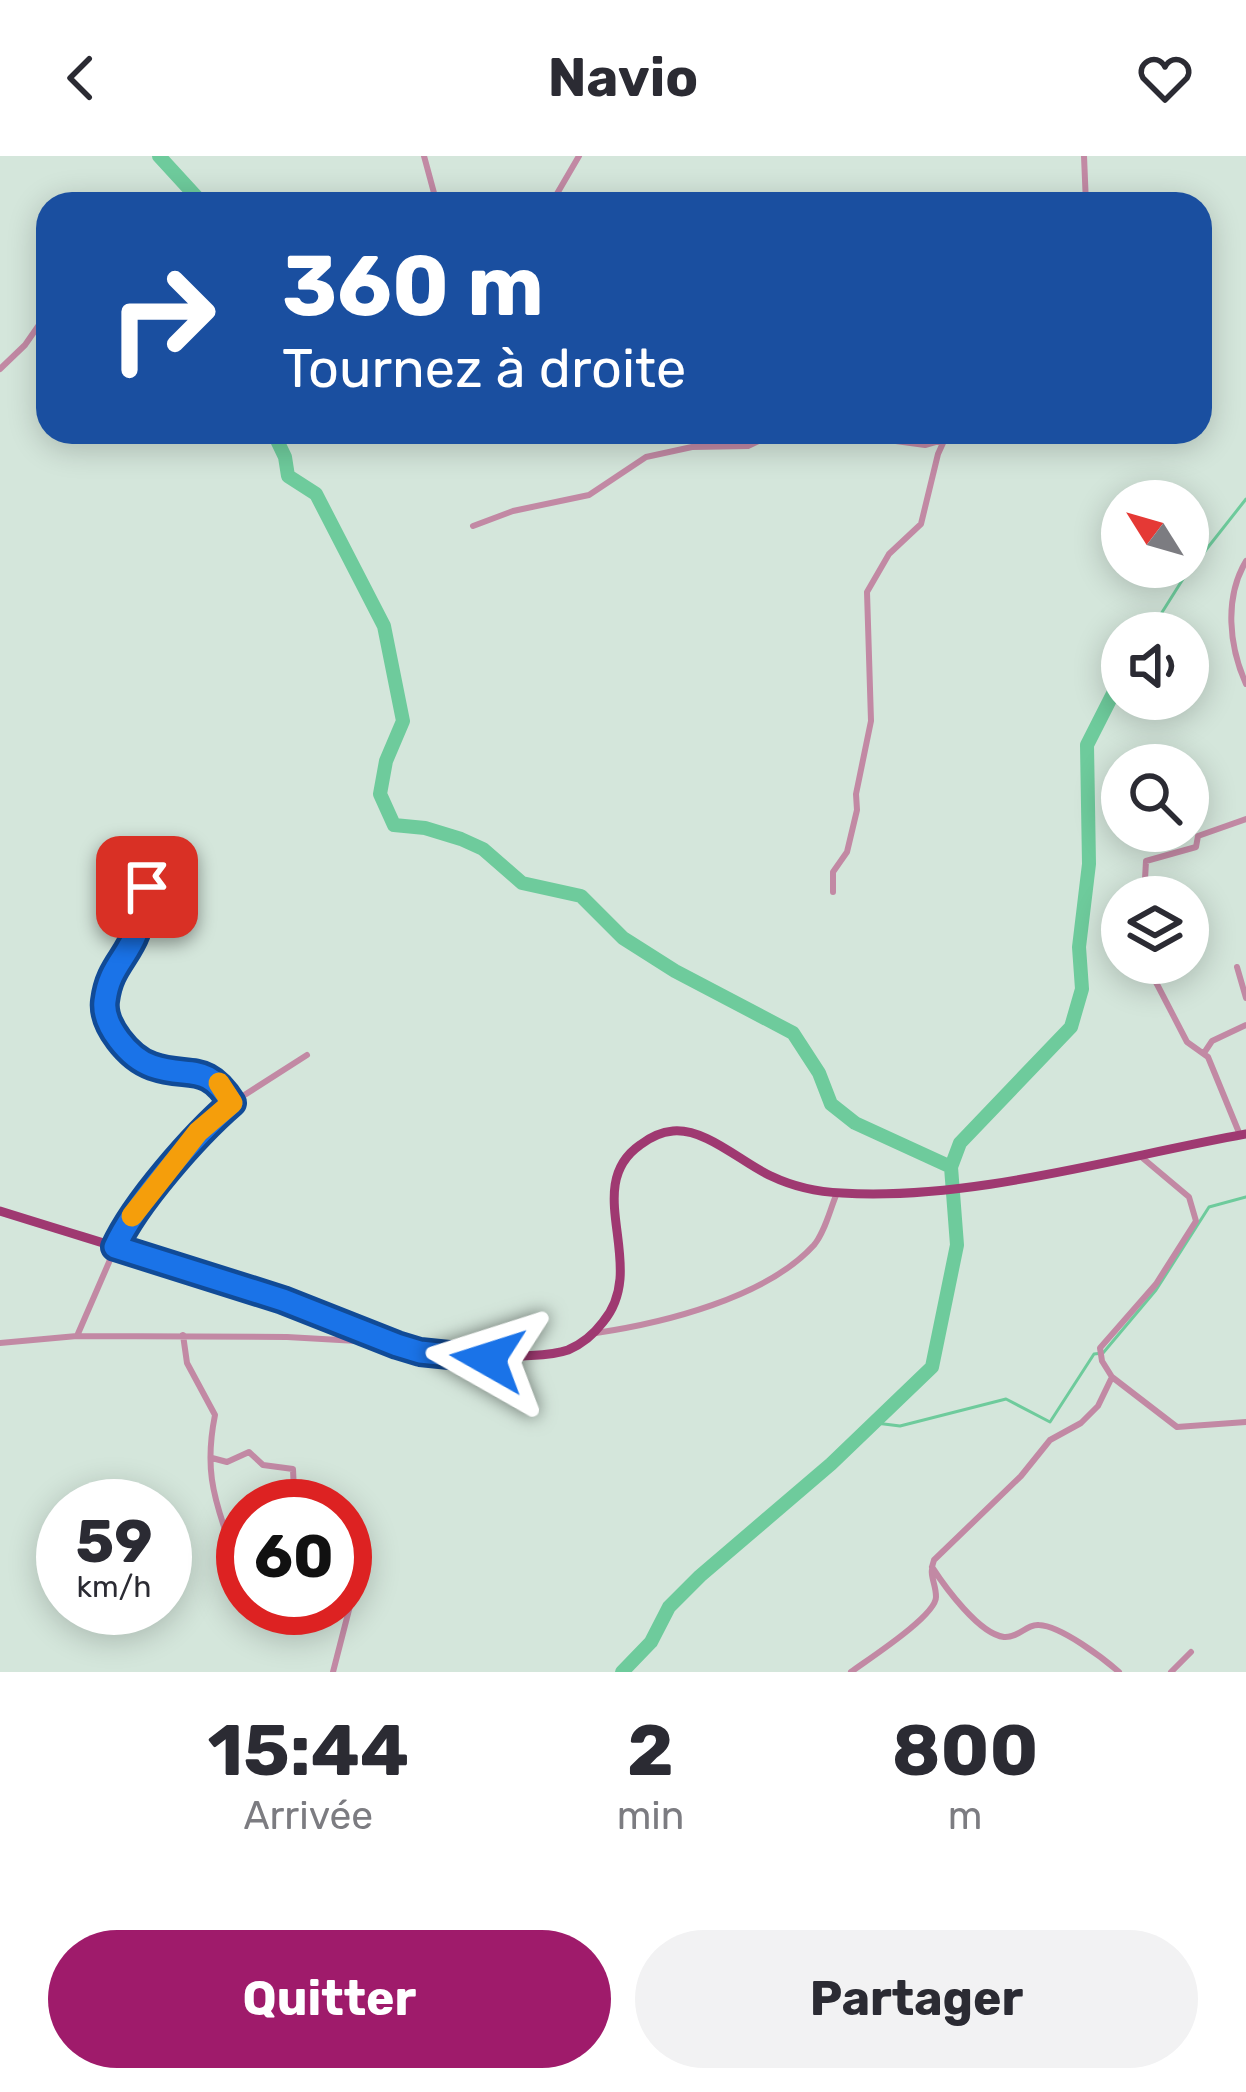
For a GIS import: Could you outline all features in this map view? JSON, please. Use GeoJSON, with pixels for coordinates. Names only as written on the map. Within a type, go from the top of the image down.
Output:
{"type":"FeatureCollection","features":[{"type":"Feature","properties":{"kind":"main road"},"geometry":{"type":"LineString","coordinates":[[0,1211],[283,1300],[420,1352],[488,1359],[564,1351],[593,1334],[611,1312],[623,1267],[614,1184],[624,1160],[643,1143],[667,1132],[691,1133],[777,1179],[837,1193],[949,1190],[1243,1135]]}},
{"type":"Feature","properties":{"kind":"street"},"geometry":{"type":"LineString","coordinates":[[424,156],[434,192]]}},
{"type":"Feature","properties":{"kind":"street"},"geometry":{"type":"LineString","coordinates":[[558,192],[579,156]]}},
{"type":"Feature","properties":{"kind":"street"},"geometry":{"type":"LineString","coordinates":[[1084,156],[1086,192]]}},
{"type":"Feature","properties":{"kind":"street"},"geometry":{"type":"LineString","coordinates":[[0,369],[36,329]]}},
{"type":"Feature","properties":{"kind":"street"},"geometry":{"type":"LineString","coordinates":[[472,526],[513,511],[589,494],[646,457],[692,447],[752,444]]}},
{"type":"Feature","properties":{"kind":"street"},"geometry":{"type":"LineString","coordinates":[[833,892],[833,872],[848,851],[871,721],[867,592],[889,554],[921,524],[943,444]]}},
{"type":"Feature","properties":{"kind":"street"},"geometry":{"type":"LineString","coordinates":[[1246,561],[1230,608],[1235,658],[1246,684]]}},
{"type":"Feature","properties":{"kind":"street"},"geometry":{"type":"LineString","coordinates":[[1146,876],[1147,861],[1196,847],[1198,836],[1246,819]]}},
{"type":"Feature","properties":{"kind":"street"},"geometry":{"type":"LineString","coordinates":[[148,868],[136,935],[115,964],[106,997],[107,1023],[137,1058],[153,1067],[189,1070],[220,1084],[232,1103]]}},
{"type":"Feature","properties":{"kind":"street"},"geometry":{"type":"LineString","coordinates":[[1237,967],[1246,998]]}},
{"type":"Feature","properties":{"kind":"street"},"geometry":{"type":"LineString","coordinates":[[1157,984],[1187,1042],[1204,1053],[1243,1135]]}},
{"type":"Feature","properties":{"kind":"street"},"geometry":{"type":"LineString","coordinates":[[1204,1053],[1212,1041],[1246,1025]]}},
{"type":"Feature","properties":{"kind":"street"},"geometry":{"type":"LineString","coordinates":[[77,1336],[126,1222],[198,1132],[232,1103],[307,1055]]}},
{"type":"Feature","properties":{"kind":"street"},"geometry":{"type":"LineString","coordinates":[[1139,1155],[1189,1197],[1196,1222],[1156,1284],[1100,1348],[1102,1361],[1112,1377],[1178,1427],[1246,1422]]}},
{"type":"Feature","properties":{"kind":"street"},"geometry":{"type":"LineString","coordinates":[[593,1334],[661,1323],[758,1284],[792,1265],[818,1241],[837,1193]]}},
{"type":"Feature","properties":{"kind":"street"},"geometry":{"type":"LineString","coordinates":[[183,1335],[187,1363],[215,1415],[209,1486],[216,1505]]}},
{"type":"Feature","properties":{"kind":"street"},"geometry":{"type":"LineString","coordinates":[[0,1343],[77,1336],[377,1338]]}},
{"type":"Feature","properties":{"kind":"street"},"geometry":{"type":"LineString","coordinates":[[851,1672],[932,1606],[936,1597],[931,1583],[934,1560],[1022,1476],[1050,1440],[1081,1423],[1098,1406],[1112,1377]]}},
{"type":"Feature","properties":{"kind":"street"},"geometry":{"type":"LineString","coordinates":[[212,1458],[227,1462],[249,1452],[263,1465],[293,1469],[293,1479]]}},
{"type":"Feature","properties":{"kind":"street"},"geometry":{"type":"LineString","coordinates":[[932,1567],[950,1594],[991,1632],[1016,1636],[1038,1624],[1094,1651],[1119,1672]]}},
{"type":"Feature","properties":{"kind":"street"},"geometry":{"type":"LineString","coordinates":[[333,1672],[343,1635]]}},
{"type":"Feature","properties":{"kind":"street"},"geometry":{"type":"LineString","coordinates":[[1171,1672],[1191,1652]]}},
{"type":"Feature","properties":{"kind":"waterway"},"geometry":{"type":"LineString","coordinates":[[159,156],[192,192]]}},
{"type":"Feature","properties":{"kind":"waterway"},"geometry":{"type":"LineString","coordinates":[[279,444],[288,476],[316,494],[384,626],[403,721],[386,761],[380,794],[394,825],[461,839],[483,849],[522,883],[581,896],[623,938],[793,1033],[819,1073],[831,1104],[855,1123],[951,1167]]}},
{"type":"Feature","properties":{"kind":"waterway"},"geometry":{"type":"LineString","coordinates":[[1162,612],[1246,499]]}},
{"type":"Feature","properties":{"kind":"waterway"},"geometry":{"type":"LineString","coordinates":[[622,1672],[651,1642],[669,1607],[700,1576],[831,1464],[932,1367],[957,1245],[951,1167],[960,1143],[1071,1027],[1082,989],[1079,947],[1089,864],[1087,745],[1101,717]]}},
{"type":"Feature","properties":{"kind":"waterway"},"geometry":{"type":"LineString","coordinates":[[876,1423],[900,1426],[1006,1399],[1050,1422],[1094,1354],[1103,1353],[1156,1290],[1209,1207],[1246,1197]]}},
{"type":"Feature","properties":{"kind":"slow traffic"},"geometry":{"type":"LineString","coordinates":[[132,1216],[198,1132],[232,1103],[219,1083]]}},
{"type":"Feature","properties":{"kind":"route"},"geometry":{"type":"LineString","coordinates":[[147,887],[136,935],[115,964],[104,1006],[107,1023],[137,1058],[153,1067],[189,1070],[220,1084],[232,1103],[198,1132],[126,1222],[115,1247],[283,1300],[420,1352],[488,1359]]}}]}
